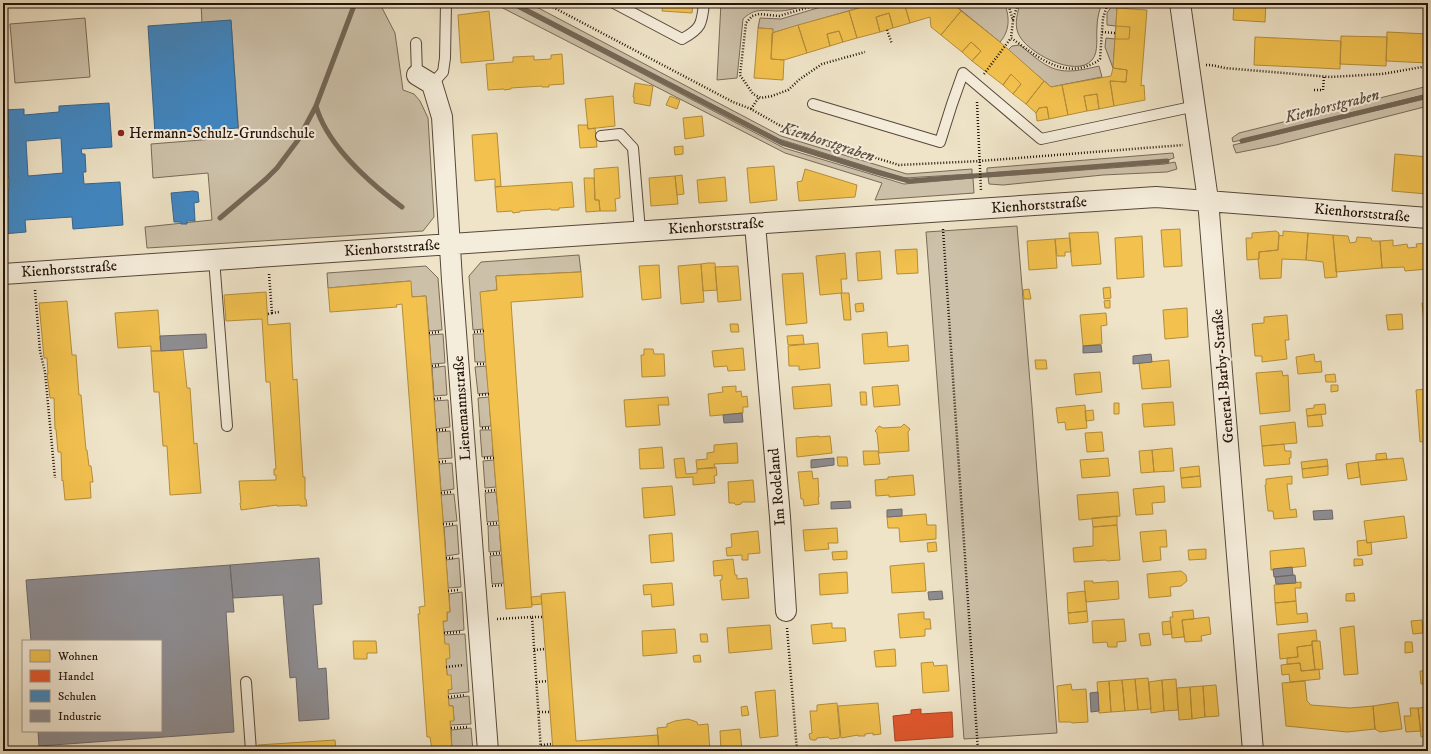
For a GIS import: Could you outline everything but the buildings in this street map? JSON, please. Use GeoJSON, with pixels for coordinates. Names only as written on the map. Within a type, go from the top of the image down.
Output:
{"type":"FeatureCollection","features":[{"type":"Feature","properties":{"kind":"street","name":"General-Barby-Straße"},"geometry":{"type":"LineString","coordinates":[[1180,3],[1196,106],[1208,200],[1253,751]]}},
{"type":"Feature","properties":{"kind":"street","name":"Lienemannstraße"},"geometry":{"type":"LineString","coordinates":[[424,79],[442,116],[450,244],[488,751]]}},
{"type":"Feature","properties":{"kind":"street","name":"Kienhorststraße"},"geometry":{"type":"LineString","coordinates":[[3,274],[1156,197],[1428,218]]}},
{"type":"Feature","properties":{"kind":"street","name":"Im Rodeland"},"geometry":{"type":"LineString","coordinates":[[755,224],[786,611]]}},
{"type":"Feature","properties":{"kind":"lane"},"geometry":{"type":"LineString","coordinates":[[416,43],[424,79],[443,72],[445,58],[446,3]]}},
{"type":"Feature","properties":{"kind":"lane"},"geometry":{"type":"LineString","coordinates":[[614,3],[682,38],[695,32],[702,19],[704,3]]}},
{"type":"Feature","properties":{"kind":"lane"},"geometry":{"type":"LineString","coordinates":[[813,104],[940,142],[963,73],[1041,139],[1196,106]]}},
{"type":"Feature","properties":{"kind":"lane"},"geometry":{"type":"LineString","coordinates":[[601,136],[620,134],[633,148],[640,231]]}},
{"type":"Feature","properties":{"kind":"lane"},"geometry":{"type":"LineString","coordinates":[[214,259],[227,426]]}},
{"type":"Feature","properties":{"kind":"lane"},"geometry":{"type":"LineString","coordinates":[[246,682],[251,751]]}},
{"type":"Feature","properties":{"kind":"path"},"geometry":{"type":"LineString","coordinates":[[545,3],[726,98],[804,136],[900,165],[980,161],[1187,144]]}},
{"type":"Feature","properties":{"kind":"path"},"geometry":{"type":"LineString","coordinates":[[823,3],[779,16],[758,14],[752,16],[746,23],[740,75],[753,94],[761,98],[772,96],[788,90],[800,79],[822,64],[865,52]]}},
{"type":"Feature","properties":{"kind":"path"},"geometry":{"type":"LineString","coordinates":[[1008,3],[1013,21]]}},
{"type":"Feature","properties":{"kind":"path"},"geometry":{"type":"LineString","coordinates":[[1018,3],[1013,21],[1011,38],[1052,65],[1064,68],[1078,68],[1097,62],[1100,59],[1103,18],[1108,3]]}},
{"type":"Feature","properties":{"kind":"path"},"geometry":{"type":"LineString","coordinates":[[887,30],[892,44]]}},
{"type":"Feature","properties":{"kind":"path"},"geometry":{"type":"LineString","coordinates":[[1102,32],[1115,33]]}},
{"type":"Feature","properties":{"kind":"path"},"geometry":{"type":"LineString","coordinates":[[1211,65],[1225,68],[1324,76],[1382,74],[1428,66]]}},
{"type":"Feature","properties":{"kind":"path"},"geometry":{"type":"LineString","coordinates":[[1314,90],[1323,90],[1324,76]]}},
{"type":"Feature","properties":{"kind":"path"},"geometry":{"type":"LineString","coordinates":[[751,109],[758,97]]}},
{"type":"Feature","properties":{"kind":"path"},"geometry":{"type":"LineString","coordinates":[[980,161],[979,169],[981,183]]}},
{"type":"Feature","properties":{"kind":"path"},"geometry":{"type":"LineString","coordinates":[[943,228],[978,751]]}},
{"type":"Feature","properties":{"kind":"path"},"geometry":{"type":"LineString","coordinates":[[268,272],[272,313]]}},
{"type":"Feature","properties":{"kind":"path"},"geometry":{"type":"LineString","coordinates":[[34,288],[40,351],[45,372],[55,478]]}},
{"type":"Feature","properties":{"kind":"path"},"geometry":{"type":"LineString","coordinates":[[268,314],[279,312]]}},
{"type":"Feature","properties":{"kind":"path"},"geometry":{"type":"LineString","coordinates":[[470,332],[484,331]]}},
{"type":"Feature","properties":{"kind":"path"},"geometry":{"type":"LineString","coordinates":[[472,365],[486,364]]}},
{"type":"Feature","properties":{"kind":"path"},"geometry":{"type":"LineString","coordinates":[[475,396],[489,394]]}},
{"type":"Feature","properties":{"kind":"path"},"geometry":{"type":"LineString","coordinates":[[477,429],[491,428]]}},
{"type":"Feature","properties":{"kind":"path"},"geometry":{"type":"LineString","coordinates":[[479,459],[494,458]]}},
{"type":"Feature","properties":{"kind":"path"},"geometry":{"type":"LineString","coordinates":[[482,491],[496,490]]}},
{"type":"Feature","properties":{"kind":"path"},"geometry":{"type":"LineString","coordinates":[[484,524],[499,523]]}},
{"type":"Feature","properties":{"kind":"path"},"geometry":{"type":"LineString","coordinates":[[486,554],[501,553]]}},
{"type":"Feature","properties":{"kind":"path"},"geometry":{"type":"LineString","coordinates":[[489,586],[504,585]]}},
{"type":"Feature","properties":{"kind":"path"},"geometry":{"type":"LineString","coordinates":[[786,611],[797,751]]}},
{"type":"Feature","properties":{"kind":"path"},"geometry":{"type":"LineString","coordinates":[[532,617],[541,751]]}},
{"type":"Feature","properties":{"kind":"path"},"geometry":{"type":"LineString","coordinates":[[491,620],[543,617]]}},
{"type":"Feature","properties":{"kind":"path"},"geometry":{"type":"LineString","coordinates":[[444,634],[467,632]]}},
{"type":"Feature","properties":{"kind":"path"},"geometry":{"type":"LineString","coordinates":[[534,650],[545,649]]}},
{"type":"Feature","properties":{"kind":"path"},"geometry":{"type":"LineString","coordinates":[[446,667],[469,665]]}},
{"type":"Feature","properties":{"kind":"path"},"geometry":{"type":"LineString","coordinates":[[536,682],[548,681]]}},
{"type":"Feature","properties":{"kind":"path"},"geometry":{"type":"LineString","coordinates":[[448,697],[471,695]]}},
{"type":"Feature","properties":{"kind":"path"},"geometry":{"type":"LineString","coordinates":[[539,712],[550,712]]}},
{"type":"Feature","properties":{"kind":"path"},"geometry":{"type":"LineString","coordinates":[[451,728],[474,726]]}},
{"type":"Feature","properties":{"kind":"path"},"geometry":{"type":"LineString","coordinates":[[541,745],[552,744]]}},
{"type":"Feature","properties":{"kind":"shaded area"},"geometry":{"type":"Polygon","coordinates":[[[201,3],[380,4],[395,33],[403,90],[414,94],[420,101],[428,118],[434,217],[423,231],[147,248],[145,227],[212,220],[208,173],[153,178],[151,144],[239,137],[231,21],[202,23],[201,3]]]}},
{"type":"Feature","properties":{"kind":"shaded area"},"geometry":{"type":"Polygon","coordinates":[[[493,3],[508,3],[784,148],[904,184],[973,178],[974,193],[875,200],[882,183],[785,153],[493,3]]]}},
{"type":"Feature","properties":{"kind":"shaded area"},"geometry":{"type":"Polygon","coordinates":[[[517,3],[529,3],[781,136],[907,174],[972,169],[972,174],[904,178],[779,139],[517,3]]]}},
{"type":"Feature","properties":{"kind":"shaded area"},"geometry":{"type":"Polygon","coordinates":[[[721,3],[812,3],[782,11],[764,10],[749,14],[743,19],[737,78],[717,80],[721,3]]]}},
{"type":"Feature","properties":{"kind":"shaded area"},"geometry":{"type":"Polygon","coordinates":[[[834,3],[876,3],[772,33],[773,29],[758,28],[760,18],[781,19],[834,3]]]}},
{"type":"Feature","properties":{"kind":"shaded area"},"geometry":{"type":"Polygon","coordinates":[[[952,3],[1004,3],[1008,23],[1006,33],[1003,38],[1000,42],[952,3]]]}},
{"type":"Feature","properties":{"kind":"shaded area"},"geometry":{"type":"Polygon","coordinates":[[[1020,3],[1102,3],[1097,21],[1096,53],[1092,60],[1085,65],[1063,65],[1040,55],[1030,48],[1018,33],[1016,25],[1020,3]]]}},
{"type":"Feature","properties":{"kind":"shaded area"},"geometry":{"type":"Polygon","coordinates":[[[1114,3],[1122,3],[1122,8],[1117,8],[1116,26],[1107,25],[1107,13],[1114,3]]]}},
{"type":"Feature","properties":{"kind":"shaded area"},"geometry":{"type":"Polygon","coordinates":[[[85,18],[90,77],[15,83],[10,24],[85,18]]]}},
{"type":"Feature","properties":{"kind":"shaded area"},"geometry":{"type":"Polygon","coordinates":[[[1106,38],[1115,39],[1113,68],[1105,47],[1106,38]]]}},
{"type":"Feature","properties":{"kind":"shaded area"},"geometry":{"type":"Polygon","coordinates":[[[1020,45],[1048,66],[1064,71],[1074,71],[1099,66],[1102,77],[1051,87],[1008,50],[1012,46],[1020,45]]]}},
{"type":"Feature","properties":{"kind":"shaded area"},"geometry":{"type":"Polygon","coordinates":[[[1428,86],[1428,94],[1233,142],[1232,138],[1239,133],[1428,86]]]}},
{"type":"Feature","properties":{"kind":"shaded area"},"geometry":{"type":"Polygon","coordinates":[[[1428,98],[1428,106],[1276,145],[1236,153],[1233,145],[1428,98]]]}},
{"type":"Feature","properties":{"kind":"shaded area"},"geometry":{"type":"Polygon","coordinates":[[[1173,153],[1174,158],[1165,161],[987,173],[987,168],[1173,153]]]}},
{"type":"Feature","properties":{"kind":"shaded area"},"geometry":{"type":"Polygon","coordinates":[[[1175,162],[1177,169],[1167,172],[1103,175],[1003,185],[989,184],[988,177],[1165,164],[1175,162]]]}},
{"type":"Feature","properties":{"kind":"shaded area"},"geometry":{"type":"Polygon","coordinates":[[[1017,226],[1057,733],[964,739],[926,232],[1017,226]]]}},
{"type":"Feature","properties":{"kind":"shaded area"},"geometry":{"type":"Polygon","coordinates":[[[579,255],[581,272],[496,276],[497,290],[481,292],[484,329],[473,330],[469,276],[481,262],[579,255]]]}},
{"type":"Feature","properties":{"kind":"shaded area"},"geometry":{"type":"Polygon","coordinates":[[[426,266],[438,278],[442,330],[429,331],[426,296],[412,297],[410,281],[328,288],[327,273],[426,266]]]}},
{"type":"Feature","properties":{"kind":"shaded area"},"geometry":{"type":"Polygon","coordinates":[[[443,334],[445,363],[431,364],[429,335],[443,334]]]}},
{"type":"Feature","properties":{"kind":"shaded area"},"geometry":{"type":"Polygon","coordinates":[[[473,334],[484,334],[486,362],[475,362],[473,334]]]}},
{"type":"Feature","properties":{"kind":"shaded area"},"geometry":{"type":"Polygon","coordinates":[[[445,366],[447,395],[434,396],[432,368],[445,366]]]}},
{"type":"Feature","properties":{"kind":"shaded area"},"geometry":{"type":"Polygon","coordinates":[[[486,366],[489,393],[478,394],[475,367],[486,366]]]}},
{"type":"Feature","properties":{"kind":"shaded area"},"geometry":{"type":"Polygon","coordinates":[[[489,397],[491,426],[480,427],[478,398],[489,397]]]}},
{"type":"Feature","properties":{"kind":"shaded area"},"geometry":{"type":"Polygon","coordinates":[[[448,400],[450,427],[436,429],[434,401],[448,400]]]}},
{"type":"Feature","properties":{"kind":"shaded area"},"geometry":{"type":"Polygon","coordinates":[[[480,430],[492,430],[493,456],[482,457],[480,430]]]}},
{"type":"Feature","properties":{"kind":"shaded area"},"geometry":{"type":"Polygon","coordinates":[[[450,431],[452,458],[438,459],[437,432],[450,431]]]}},
{"type":"Feature","properties":{"kind":"shaded area"},"geometry":{"type":"Polygon","coordinates":[[[494,460],[496,487],[485,488],[483,461],[494,460]]]}},
{"type":"Feature","properties":{"kind":"shaded area"},"geometry":{"type":"Polygon","coordinates":[[[452,463],[454,489],[441,491],[439,464],[452,463]]]}},
{"type":"Feature","properties":{"kind":"shaded area"},"geometry":{"type":"Polygon","coordinates":[[[496,492],[499,521],[487,522],[485,493],[496,492]]]}},
{"type":"Feature","properties":{"kind":"shaded area"},"geometry":{"type":"Polygon","coordinates":[[[454,494],[457,521],[443,522],[441,495],[454,494]]]}},
{"type":"Feature","properties":{"kind":"shaded area"},"geometry":{"type":"Polygon","coordinates":[[[457,525],[459,554],[446,556],[444,527],[457,525]]]}},
{"type":"Feature","properties":{"kind":"shaded area"},"geometry":{"type":"Polygon","coordinates":[[[499,525],[501,551],[489,552],[488,526],[499,525]]]}},
{"type":"Feature","properties":{"kind":"shaded area"},"geometry":{"type":"Polygon","coordinates":[[[501,555],[504,583],[492,584],[490,556],[501,555]]]}},
{"type":"Feature","properties":{"kind":"shaded area"},"geometry":{"type":"Polygon","coordinates":[[[459,558],[461,587],[448,588],[446,560],[459,558]]]}},
{"type":"Feature","properties":{"kind":"shaded area"},"geometry":{"type":"Polygon","coordinates":[[[462,592],[464,630],[444,632],[443,621],[447,621],[447,612],[450,612],[449,594],[462,592]]]}},
{"type":"Feature","properties":{"kind":"shaded area"},"geometry":{"type":"Polygon","coordinates":[[[465,634],[469,692],[448,694],[448,690],[452,689],[447,675],[444,635],[465,634]]]}},
{"type":"Feature","properties":{"kind":"shaded area"},"geometry":{"type":"Polygon","coordinates":[[[469,696],[471,724],[450,725],[450,721],[454,720],[453,706],[449,706],[448,699],[469,696]]]}},
{"type":"Feature","properties":{"kind":"shaded area"},"geometry":{"type":"Polygon","coordinates":[[[471,728],[473,751],[452,751],[451,730],[471,728]]]}},
{"type":"Feature","properties":{"kind":"waterway","name":"Kienhorstgraben"},"geometry":{"type":"LineString","coordinates":[[220,218],[266,179],[277,168],[298,140],[316,106],[355,3]]}},
{"type":"Feature","properties":{"kind":"waterway","name":"Kienhorstgraben"},"geometry":{"type":"LineString","coordinates":[[512,3],[782,143],[909,181],[1167,161]]}},
{"type":"Feature","properties":{"kind":"waterway","name":"Kienhorstgraben"},"geometry":{"type":"LineString","coordinates":[[1242,141],[1428,96]]}},
{"type":"Feature","properties":{"kind":"waterway"},"geometry":{"type":"LineString","coordinates":[[316,106],[330,135],[351,162],[377,187],[402,207]]}},
{"type":"Feature","properties":{"kind":"place","name":"Hermann-Schulz-Grundschule"},"geometry":{"type":"Point","coordinates":[121,133]}}]}
